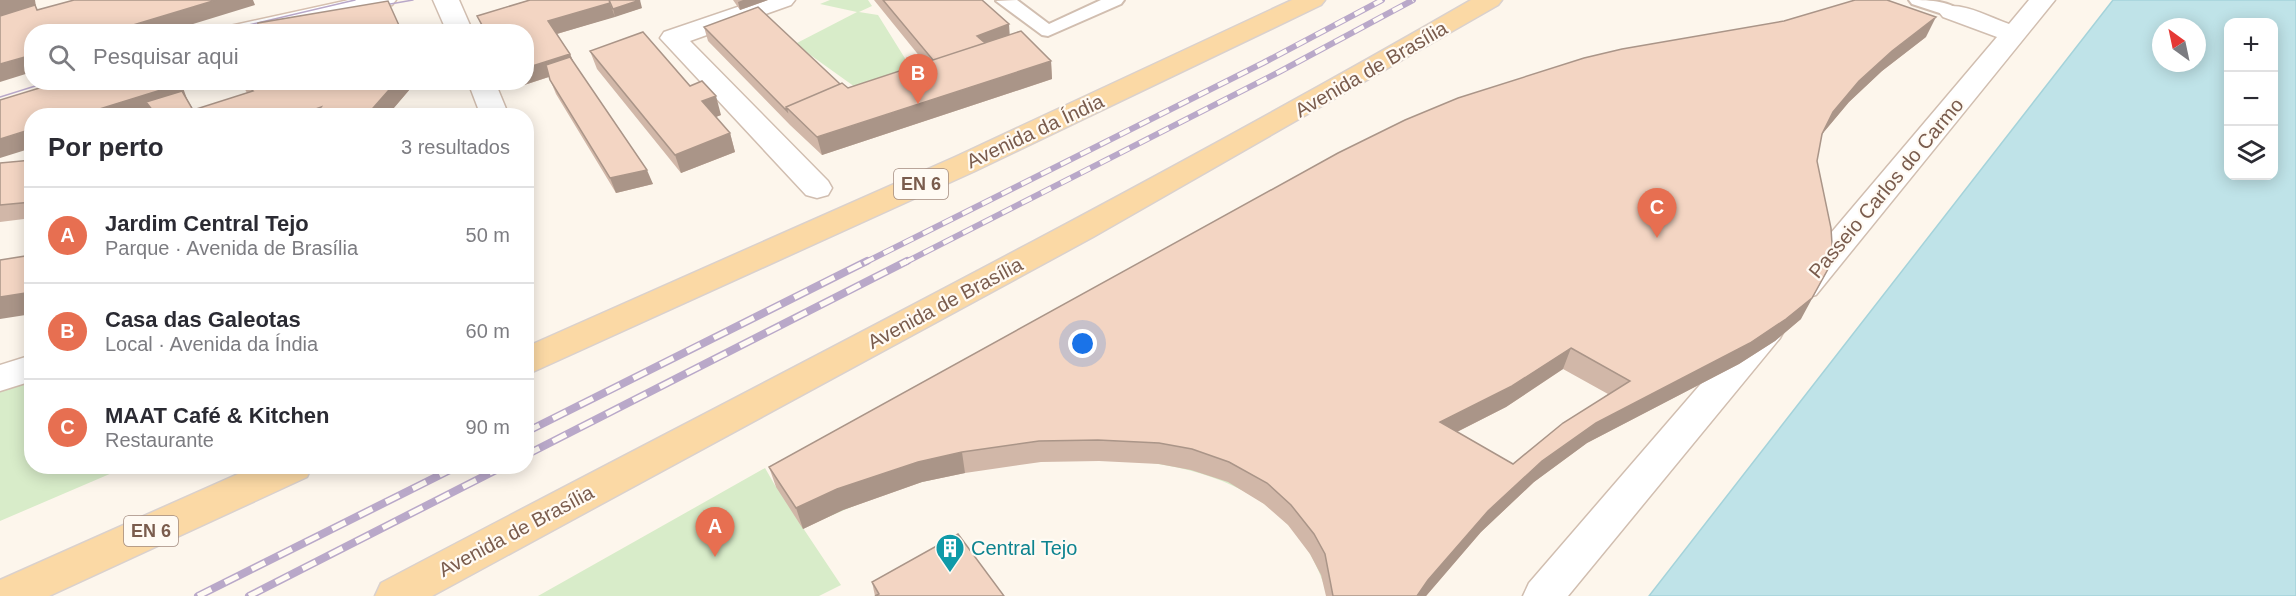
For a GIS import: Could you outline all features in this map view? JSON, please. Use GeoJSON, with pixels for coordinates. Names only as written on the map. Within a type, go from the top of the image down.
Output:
{"type":"FeatureCollection","features":[{"type":"Feature","properties":{"kind":"main road","name":"Avenida da Índia"},"geometry":{"type":"LineString","coordinates":[[534,358],[965,164],[1312,0]]}},
{"type":"Feature","properties":{"kind":"main road","name":"Avenida de Brasília"},"geometry":{"type":"LineString","coordinates":[[395,596],[1081,231],[1372,70],[1489,0]]}},
{"type":"Feature","properties":{"kind":"main road","name":"EN 6"},"geometry":{"type":"LineString","coordinates":[[7,596],[276,474]]}},
{"type":"Feature","properties":{"kind":"street"},"geometry":{"type":"LineString","coordinates":[[275,24],[383,0]]}},
{"type":"Feature","properties":{"kind":"street"},"geometry":{"type":"LineString","coordinates":[[446,0],[456,24]]}},
{"type":"Feature","properties":{"kind":"street"},"geometry":{"type":"LineString","coordinates":[[782,0],[673,38],[817,188]]}},
{"type":"Feature","properties":{"kind":"street","name":"Passeio Carlos do Carmo"},"geometry":{"type":"LineString","coordinates":[[1544,596],[2042,0]]}},
{"type":"Feature","properties":{"kind":"street"},"geometry":{"type":"LineString","coordinates":[[1952,12],[2013,34]]}},
{"type":"Feature","properties":{"kind":"street"},"geometry":{"type":"LineString","coordinates":[[484,90],[492,108]]}},
{"type":"Feature","properties":{"kind":"street"},"geometry":{"type":"LineString","coordinates":[[0,378],[24,370]]}},
{"type":"Feature","properties":{"kind":"lane"},"geometry":{"type":"LineString","coordinates":[[1005,0],[1048,31],[1115,0]]}},
{"type":"Feature","properties":{"kind":"lane"},"geometry":{"type":"LineString","coordinates":[[1918,0],[1952,12]]}},
{"type":"Feature","properties":{"kind":"green space"},"geometry":{"type":"Polygon","coordinates":[[[830,0],[868,0],[872,6],[859,12],[878,15],[911,68],[855,87],[795,44],[857,12],[820,4],[830,0]]]}},
{"type":"Feature","properties":{"kind":"green space"},"geometry":{"type":"Polygon","coordinates":[[[24,382],[24,474],[110,474],[0,521],[0,389],[24,382]]]}},
{"type":"Feature","properties":{"kind":"green space"},"geometry":{"type":"Polygon","coordinates":[[[1272,409],[1326,591],[1300,539],[1260,501],[1211,477],[1154,463],[1094,459],[1033,462],[974,470],[922,482],[877,497],[803,528],[841,585],[819,596],[538,596],[765,468],[776,487],[845,506],[927,473],[1272,409]]]}},
{"type":"Feature","properties":{"kind":"water"},"geometry":{"type":"Polygon","coordinates":[[[2113,0],[2296,0],[2296,596],[1649,596],[2113,0]]]}},
{"type":"Feature","properties":{"kind":"building"},"geometry":{"type":"Polygon","coordinates":[[[74,0],[216,0],[136,24],[24,24],[24,57],[0,64],[0,16],[35,5],[37,10],[74,0]]]}},
{"type":"Feature","properties":{"kind":"building"},"geometry":{"type":"Polygon","coordinates":[[[530,0],[609,0],[610,3],[548,21],[570,54],[534,65],[534,24],[482,24],[477,16],[530,0]]]}},
{"type":"Feature","properties":{"kind":"building"},"geometry":{"type":"Polygon","coordinates":[[[609,0],[640,0],[613,9],[609,0]]]}},
{"type":"Feature","properties":{"kind":"building"},"geometry":{"type":"Polygon","coordinates":[[[883,0],[982,0],[1009,24],[977,36],[985,43],[933,60],[883,0]]]}},
{"type":"Feature","properties":{"kind":"building"},"geometry":{"type":"Polygon","coordinates":[[[1855,0],[1887,0],[1936,17],[1892,51],[1859,81],[1833,112],[1822,134],[1817,161],[1831,228],[1833,260],[1812,298],[1750,343],[1596,423],[1542,461],[1488,511],[1428,580],[1417,596],[1333,596],[1325,554],[1314,534],[1291,505],[1267,483],[1229,462],[1192,449],[1159,443],[1098,440],[1039,441],[962,452],[918,462],[837,489],[796,508],[769,467],[1338,153],[1405,120],[1458,98],[1584,58],[1622,49],[1784,21],[1855,0]],[[1571,348],[1512,386],[1440,422],[1513,464],[1563,423],[1630,381],[1571,348]]]}},
{"type":"Feature","properties":{"kind":"building"},"geometry":{"type":"Polygon","coordinates":[[[388,1],[398,24],[258,24],[388,1]]]}},
{"type":"Feature","properties":{"kind":"building"},"geometry":{"type":"Polygon","coordinates":[[[758,7],[840,84],[786,107],[787,111],[704,27],[758,7]]]}},
{"type":"Feature","properties":{"kind":"building"},"geometry":{"type":"Polygon","coordinates":[[[1021,31],[1051,61],[817,137],[786,107],[842,83],[848,88],[1021,31]]]}},
{"type":"Feature","properties":{"kind":"building"},"geometry":{"type":"Polygon","coordinates":[[[643,32],[690,86],[702,81],[716,96],[702,101],[730,133],[675,155],[590,51],[643,32]]]}},
{"type":"Feature","properties":{"kind":"building"},"geometry":{"type":"Polygon","coordinates":[[[570,57],[647,170],[610,178],[550,80],[546,65],[570,57]]]}},
{"type":"Feature","properties":{"kind":"building"},"geometry":{"type":"Polygon","coordinates":[[[33,90],[161,90],[103,108],[24,108],[24,132],[0,139],[0,100],[33,90]]]}},
{"type":"Feature","properties":{"kind":"building"},"geometry":{"type":"Polygon","coordinates":[[[389,90],[373,108],[199,108],[253,91],[389,90]]]}},
{"type":"Feature","properties":{"kind":"building"},"geometry":{"type":"Polygon","coordinates":[[[182,91],[192,108],[151,108],[146,102],[182,91]]]}},
{"type":"Feature","properties":{"kind":"building"},"geometry":{"type":"Polygon","coordinates":[[[24,161],[24,203],[0,205],[0,163],[24,161]]]}},
{"type":"Feature","properties":{"kind":"building"},"geometry":{"type":"Polygon","coordinates":[[[24,256],[24,293],[0,297],[0,260],[24,256]]]}},
{"type":"Feature","properties":{"kind":"building"},"geometry":{"type":"Polygon","coordinates":[[[958,534],[1004,596],[875,596],[879,594],[872,582],[958,534]]]}},
{"type":"Feature","properties":{"kind":"tram line"},"geometry":{"type":"LineString","coordinates":[[253,24],[355,0]]}},
{"type":"Feature","properties":{"kind":"tram line"},"geometry":{"type":"LineString","coordinates":[[373,7],[413,0]]}},
{"type":"Feature","properties":{"kind":"tram line"},"geometry":{"type":"LineString","coordinates":[[0,97],[24,90]]}},
{"type":"Feature","properties":{"kind":"railway"},"geometry":{"type":"LineString","coordinates":[[864,263],[1263,63],[1382,0]]}},
{"type":"Feature","properties":{"kind":"railway"},"geometry":{"type":"LineString","coordinates":[[904,263],[1279,72],[1413,0]]}},
{"type":"Feature","properties":{"kind":"railway"},"geometry":{"type":"LineString","coordinates":[[534,428],[867,261]]}},
{"type":"Feature","properties":{"kind":"railway"},"geometry":{"type":"LineString","coordinates":[[534,451],[907,261]]}},
{"type":"Feature","properties":{"kind":"railway"},"geometry":{"type":"LineString","coordinates":[[198,596],[442,474]]}},
{"type":"Feature","properties":{"kind":"railway"},"geometry":{"type":"LineString","coordinates":[[249,596],[488,474]]}},
{"type":"Feature","properties":{"kind":"place","name":"Casa das Galeotas"},"geometry":{"type":"Point","coordinates":[918,104]}},
{"type":"Feature","properties":{"kind":"place","name":"MAAT Café & Kitchen"},"geometry":{"type":"Point","coordinates":[1657,238]}},
{"type":"Feature","properties":{"kind":"place","name":"Jardim Central Tejo"},"geometry":{"type":"Point","coordinates":[715,557]}},
{"type":"Feature","properties":{"kind":"place","name":"Central Tejo"},"geometry":{"type":"Point","coordinates":[950,574]}}]}
